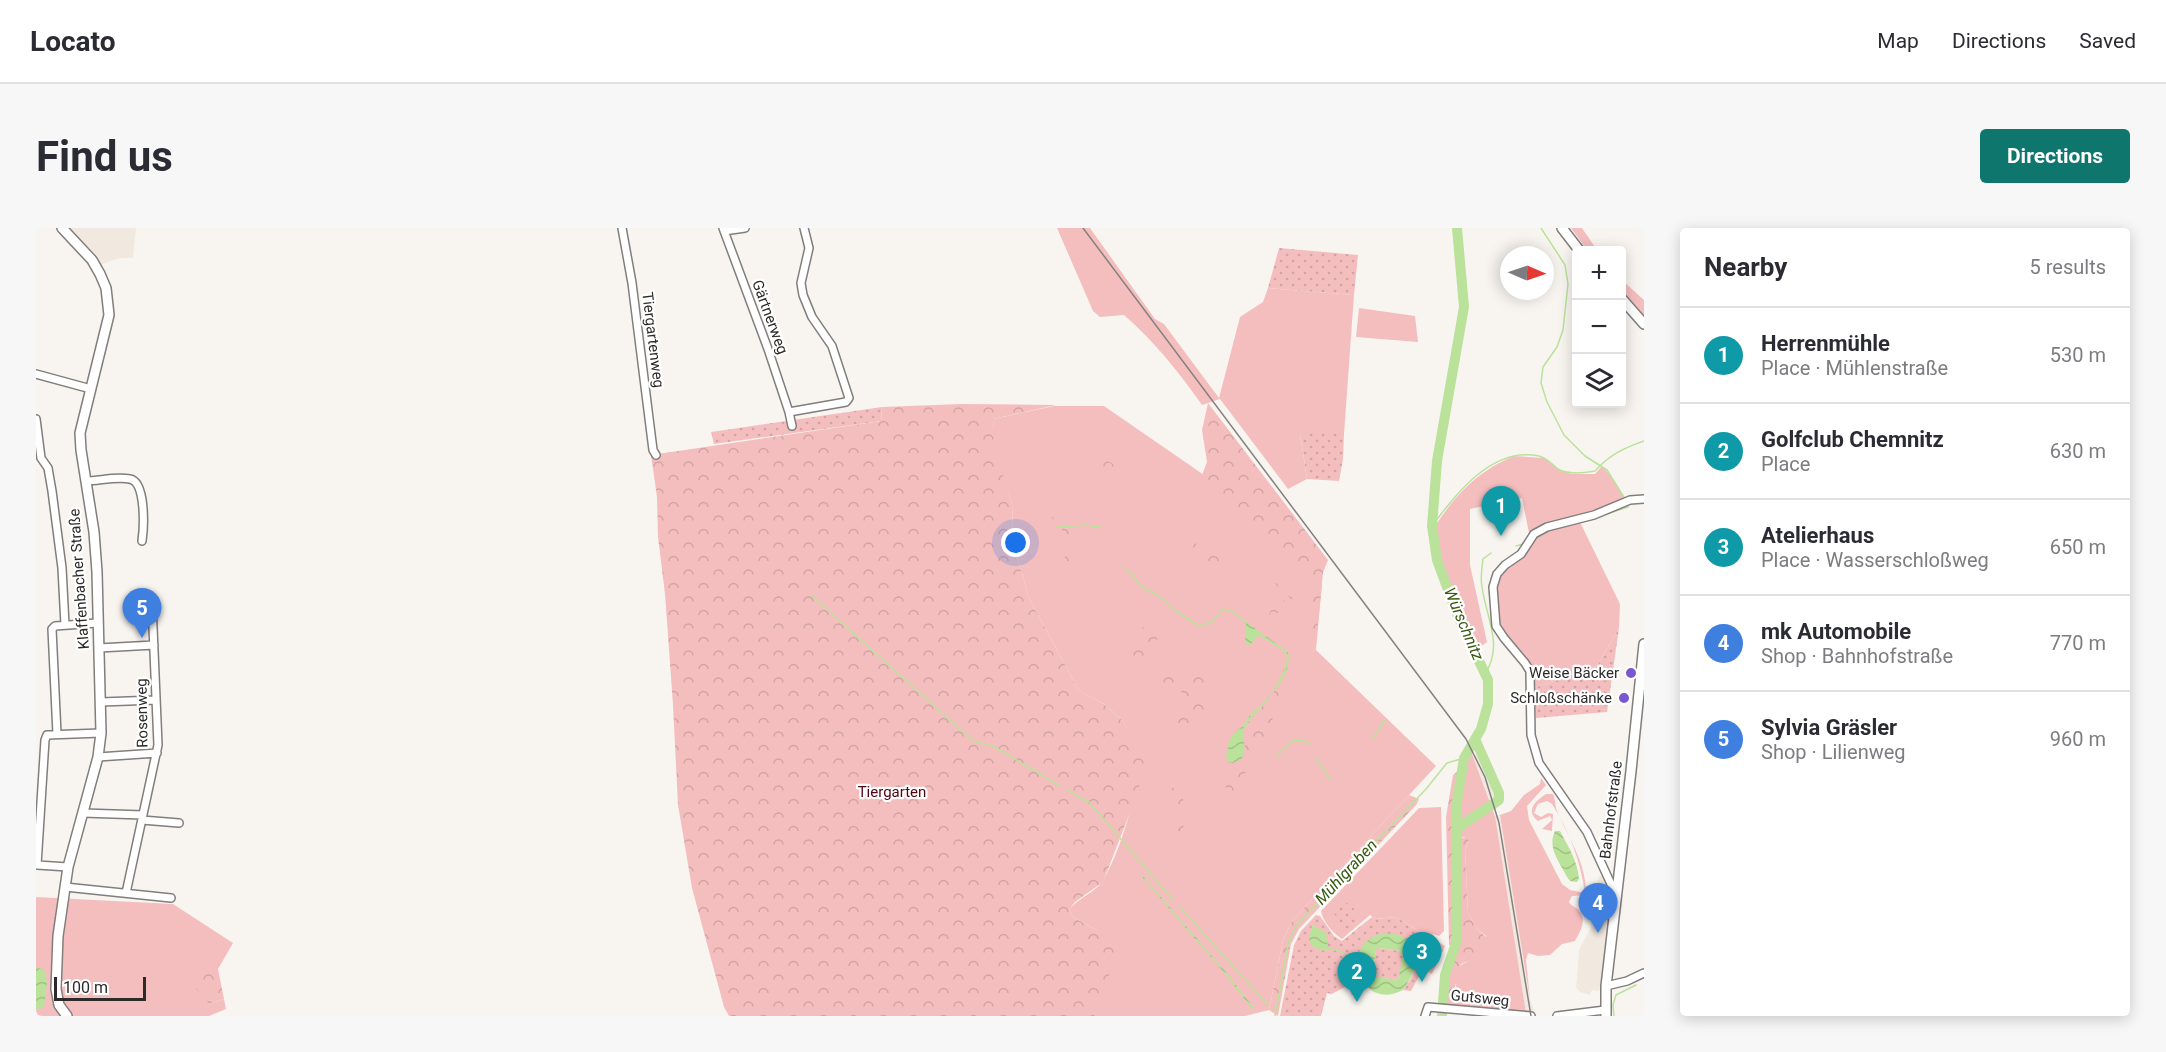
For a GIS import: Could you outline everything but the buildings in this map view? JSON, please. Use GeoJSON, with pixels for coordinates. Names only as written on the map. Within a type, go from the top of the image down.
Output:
{"type":"FeatureCollection","features":[{"type":"Feature","properties":{"kind":"street","name":"Klaffenbacher Straße"},"geometry":{"type":"LineString","coordinates":[[62,228],[92,260],[106,288],[109,315],[80,433],[94,532],[97,572],[101,733],[98,757],[68,867],[58,936],[56,989],[59,1005],[67,1016]]}},
{"type":"Feature","properties":{"kind":"street","name":"Tiergartenweg"},"geometry":{"type":"LineString","coordinates":[[621,228],[632,283],[653,450],[656,455]]}},
{"type":"Feature","properties":{"kind":"street","name":"Gärtnerweg"},"geometry":{"type":"LineString","coordinates":[[745,228],[724,230],[792,426]]}},
{"type":"Feature","properties":{"kind":"street"},"geometry":{"type":"LineString","coordinates":[[789,412],[846,402],[849,399],[832,346],[812,316],[803,295],[801,283],[809,248],[804,228]]}},
{"type":"Feature","properties":{"kind":"street"},"geometry":{"type":"LineString","coordinates":[[1562,228],[1576,246]]}},
{"type":"Feature","properties":{"kind":"street"},"geometry":{"type":"LineString","coordinates":[[1623,300],[1644,324]]}},
{"type":"Feature","properties":{"kind":"street"},"geometry":{"type":"LineString","coordinates":[[36,374],[91,388]]}},
{"type":"Feature","properties":{"kind":"street"},"geometry":{"type":"LineString","coordinates":[[36,419],[41,458],[48,468],[52,491],[62,568],[65,625]]}},
{"type":"Feature","properties":{"kind":"street"},"geometry":{"type":"LineString","coordinates":[[86,481],[129,479],[136,481],[141,489],[144,528],[142,541]]}},
{"type":"Feature","properties":{"kind":"street"},"geometry":{"type":"LineString","coordinates":[[1616,897],[1587,832],[1539,763],[1531,735],[1530,671],[1496,626],[1493,587],[1500,569],[1521,554],[1534,534],[1547,527],[1594,515],[1626,501],[1644,499]]}},
{"type":"Feature","properties":{"kind":"street","name":"Rosenweg"},"geometry":{"type":"LineString","coordinates":[[126,893],[157,753],[152,604]]}},
{"type":"Feature","properties":{"kind":"street"},"geometry":{"type":"LineString","coordinates":[[57,734],[52,629],[55,626],[97,623]]}},
{"type":"Feature","properties":{"kind":"street"},"geometry":{"type":"LineString","coordinates":[[99,648],[154,645]]}},
{"type":"Feature","properties":{"kind":"street","name":"Bahnhofstraße"},"geometry":{"type":"LineString","coordinates":[[1605,1013],[1606,986],[1644,646]]}},
{"type":"Feature","properties":{"kind":"street"},"geometry":{"type":"LineString","coordinates":[[101,702],[156,700]]}},
{"type":"Feature","properties":{"kind":"street"},"geometry":{"type":"LineString","coordinates":[[68,867],[37,865],[45,740],[47,735],[101,733]]}},
{"type":"Feature","properties":{"kind":"street"},"geometry":{"type":"LineString","coordinates":[[98,757],[157,753]]}},
{"type":"Feature","properties":{"kind":"street"},"geometry":{"type":"LineString","coordinates":[[83,813],[179,823]]}},
{"type":"Feature","properties":{"kind":"street"},"geometry":{"type":"LineString","coordinates":[[65,887],[171,897]]}},
{"type":"Feature","properties":{"kind":"street"},"geometry":{"type":"LineString","coordinates":[[1606,986],[1627,981],[1644,973]]}},
{"type":"Feature","properties":{"kind":"street","name":"Gutsweg"},"geometry":{"type":"LineString","coordinates":[[1425,1016],[1430,1007],[1531,1016]]}},
{"type":"Feature","properties":{"kind":"street"},"geometry":{"type":"LineString","coordinates":[[1557,1016],[1605,1013]]}},
{"type":"Feature","properties":{"kind":"shaded area"},"geometry":{"type":"Polygon","coordinates":[[[65,228],[136,228],[133,258],[120,258],[100,265],[65,228]]]}},
{"type":"Feature","properties":{"kind":"shaded area"},"geometry":{"type":"Polygon","coordinates":[[[1477,754],[1496,799],[1490,801],[1473,756],[1477,754]]]}},
{"type":"Feature","properties":{"kind":"shaded area"},"geometry":{"type":"Polygon","coordinates":[[[1500,815],[1530,999],[1535,1013],[1526,1013],[1494,816],[1500,815]]]}},
{"type":"Feature","properties":{"kind":"shaded area"},"geometry":{"type":"Polygon","coordinates":[[[1599,876],[1604,876],[1612,891],[1606,956],[1599,991],[1592,990],[1590,995],[1580,992],[1576,987],[1579,950],[1591,927],[1599,876]]]}},
{"type":"Feature","properties":{"kind":"green space"},"geometry":{"type":"Polygon","coordinates":[[[1057,228],[1090,228],[1155,319],[1164,324],[1219,398],[1240,317],[1263,302],[1268,288],[1354,295],[1344,434],[1300,434],[1307,479],[1288,489],[1220,399],[1202,405],[1166,357],[1124,315],[1100,317],[1093,311],[1057,228]]]}},
{"type":"Feature","properties":{"kind":"green space"},"geometry":{"type":"Polygon","coordinates":[[[1571,228],[1582,228],[1594,246],[1584,246],[1571,228]]]}},
{"type":"Feature","properties":{"kind":"green space"},"geometry":{"type":"Polygon","coordinates":[[[1279,248],[1358,255],[1354,295],[1268,288],[1279,248]]]}},
{"type":"Feature","properties":{"kind":"green space"},"geometry":{"type":"Polygon","coordinates":[[[1626,284],[1644,300],[1644,317],[1626,296],[1626,284]]]}},
{"type":"Feature","properties":{"kind":"green space"},"geometry":{"type":"Polygon","coordinates":[[[1359,308],[1415,316],[1418,342],[1356,337],[1359,308]]]}},
{"type":"Feature","properties":{"kind":"green space"},"geometry":{"type":"Polygon","coordinates":[[[1208,403],[1328,560],[1320,580],[1199,483],[1207,462],[1202,430],[1208,403]]]}},
{"type":"Feature","properties":{"kind":"green space","name":"Tiergarten"},"geometry":{"type":"Polygon","coordinates":[[[962,404],[1056,405],[993,419],[996,454],[1012,504],[1013,531],[1018,560],[1029,598],[1079,691],[1104,704],[1120,718],[1146,754],[1138,792],[1103,882],[1075,902],[1069,910],[1073,917],[1098,931],[1119,949],[1095,1014],[1094,1016],[729,1016],[724,1007],[692,888],[678,805],[665,594],[651,455],[881,421],[882,407],[962,404]]]}},
{"type":"Feature","properties":{"kind":"green space"},"geometry":{"type":"Polygon","coordinates":[[[1054,406],[1104,406],[1220,486],[1323,572],[1316,650],[1436,766],[1292,921],[1283,940],[1269,1010],[1245,1016],[1094,1016],[1098,931],[1073,917],[1069,910],[1104,879],[1118,849],[1145,754],[1120,718],[1104,704],[1079,691],[1029,598],[1018,560],[1013,531],[1012,504],[995,454],[993,419],[1054,406]]]}},
{"type":"Feature","properties":{"kind":"green space"},"geometry":{"type":"Polygon","coordinates":[[[882,407],[881,421],[714,444],[711,432],[882,407]]]}},
{"type":"Feature","properties":{"kind":"green space"},"geometry":{"type":"Polygon","coordinates":[[[1300,433],[1344,434],[1339,481],[1307,479],[1300,433]]]}},
{"type":"Feature","properties":{"kind":"green space"},"geometry":{"type":"Polygon","coordinates":[[[1514,456],[1544,458],[1560,470],[1571,474],[1595,474],[1602,466],[1625,498],[1529,533],[1522,498],[1470,509],[1470,565],[1487,642],[1477,649],[1443,565],[1435,526],[1469,484],[1514,456]]]}},
{"type":"Feature","properties":{"kind":"green space"},"geometry":{"type":"Polygon","coordinates":[[[1107,461],[1117,469],[1117,475],[1110,478],[1100,475],[1094,466],[1107,461]]]}},
{"type":"Feature","properties":{"kind":"green space"},"geometry":{"type":"Polygon","coordinates":[[[1053,510],[1067,520],[1068,529],[1072,534],[1067,544],[1071,547],[1076,569],[1073,571],[1065,562],[1065,554],[1058,538],[1063,531],[1052,518],[1053,510]]]}},
{"type":"Feature","properties":{"kind":"green space"},"geometry":{"type":"Polygon","coordinates":[[[1579,520],[1620,604],[1619,628],[1597,666],[1534,688],[1532,670],[1497,625],[1495,595],[1497,579],[1504,568],[1522,558],[1534,534],[1579,520]]]}},
{"type":"Feature","properties":{"kind":"green space"},"geometry":{"type":"Polygon","coordinates":[[[1192,541],[1215,556],[1222,547],[1237,553],[1238,557],[1231,566],[1221,562],[1218,568],[1213,568],[1190,549],[1188,545],[1192,541]]]}},
{"type":"Feature","properties":{"kind":"green space"},"geometry":{"type":"Polygon","coordinates":[[[1269,568],[1285,581],[1297,586],[1292,600],[1266,575],[1266,570],[1269,568]]]}},
{"type":"Feature","properties":{"kind":"green space"},"geometry":{"type":"Polygon","coordinates":[[[1322,585],[1317,632],[1313,642],[1313,613],[1295,601],[1299,589],[1322,585]]]}},
{"type":"Feature","properties":{"kind":"green space"},"geometry":{"type":"Polygon","coordinates":[[[1278,599],[1285,601],[1286,605],[1275,616],[1270,631],[1266,634],[1270,612],[1278,599]]]}},
{"type":"Feature","properties":{"kind":"green space"},"geometry":{"type":"Polygon","coordinates":[[[1147,623],[1155,625],[1159,636],[1149,653],[1148,672],[1144,676],[1139,676],[1126,659],[1126,655],[1118,653],[1123,646],[1136,638],[1147,623]]]}},
{"type":"Feature","properties":{"kind":"green space"},"geometry":{"type":"Polygon","coordinates":[[[1619,628],[1607,712],[1536,718],[1534,688],[1597,666],[1619,628]]]}},
{"type":"Feature","properties":{"kind":"green space"},"geometry":{"type":"Polygon","coordinates":[[[1180,670],[1192,672],[1200,677],[1208,691],[1203,719],[1194,734],[1188,738],[1183,733],[1177,735],[1170,713],[1178,710],[1180,715],[1184,715],[1188,704],[1187,696],[1175,687],[1163,687],[1157,679],[1180,670]]]}},
{"type":"Feature","properties":{"kind":"green space"},"geometry":{"type":"Polygon","coordinates":[[[1278,687],[1278,698],[1270,726],[1255,757],[1228,801],[1225,795],[1227,766],[1241,759],[1245,749],[1246,724],[1278,687]]]}},
{"type":"Feature","properties":{"kind":"green space"},"geometry":{"type":"Polygon","coordinates":[[[1472,754],[1495,816],[1526,1013],[1462,1009],[1458,1006],[1446,1005],[1447,997],[1459,995],[1456,985],[1458,969],[1465,962],[1471,961],[1486,936],[1477,929],[1468,913],[1465,850],[1469,842],[1464,837],[1458,837],[1462,782],[1472,754]]]}},
{"type":"Feature","properties":{"kind":"green space"},"geometry":{"type":"Polygon","coordinates":[[[1460,769],[1455,827],[1456,924],[1453,946],[1449,945],[1446,817],[1453,775],[1460,769]]]}},
{"type":"Feature","properties":{"kind":"green space"},"geometry":{"type":"Polygon","coordinates":[[[1541,778],[1546,785],[1527,806],[1529,820],[1562,884],[1570,890],[1585,893],[1581,870],[1570,838],[1580,861],[1586,895],[1572,896],[1569,902],[1579,910],[1583,920],[1575,941],[1562,944],[1550,955],[1538,956],[1528,953],[1526,960],[1530,999],[1500,815],[1511,811],[1524,795],[1540,784],[1541,778]]]}},
{"type":"Feature","properties":{"kind":"green space"},"geometry":{"type":"Polygon","coordinates":[[[1175,787],[1182,796],[1187,812],[1179,835],[1175,835],[1175,830],[1181,818],[1177,815],[1181,809],[1178,808],[1177,801],[1170,793],[1170,789],[1175,787]]]}},
{"type":"Feature","properties":{"kind":"green space"},"geometry":{"type":"Polygon","coordinates":[[[1546,794],[1553,794],[1560,818],[1552,804],[1547,801],[1538,804],[1534,813],[1541,817],[1548,813],[1553,814],[1552,831],[1542,829],[1552,820],[1550,816],[1538,821],[1532,814],[1533,806],[1546,794]]]}},
{"type":"Feature","properties":{"kind":"green space"},"geometry":{"type":"Polygon","coordinates":[[[1409,795],[1419,799],[1416,805],[1299,929],[1291,944],[1278,1016],[1269,1010],[1283,940],[1292,921],[1409,795]]]}},
{"type":"Feature","properties":{"kind":"green space"},"geometry":{"type":"Polygon","coordinates":[[[1441,807],[1444,931],[1439,936],[1433,934],[1429,942],[1417,930],[1396,917],[1375,919],[1370,915],[1342,939],[1339,937],[1326,923],[1321,911],[1419,808],[1441,807]]]}},
{"type":"Feature","properties":{"kind":"green space"},"geometry":{"type":"Polygon","coordinates":[[[1458,837],[1467,838],[1469,842],[1465,850],[1468,913],[1477,929],[1488,939],[1489,947],[1480,961],[1461,964],[1455,987],[1459,996],[1447,997],[1449,977],[1459,940],[1458,837]]]}},
{"type":"Feature","properties":{"kind":"green space"},"geometry":{"type":"Polygon","coordinates":[[[36,897],[173,904],[233,943],[218,969],[191,969],[209,1004],[224,999],[226,1009],[209,1016],[36,1016],[36,897]]]}},
{"type":"Feature","properties":{"kind":"green space"},"geometry":{"type":"Polygon","coordinates":[[[1338,900],[1354,906],[1353,916],[1359,919],[1346,930],[1332,911],[1338,900]]]}},
{"type":"Feature","properties":{"kind":"green space"},"geometry":{"type":"Polygon","coordinates":[[[1316,915],[1320,916],[1334,936],[1342,941],[1372,917],[1375,919],[1396,917],[1417,930],[1429,942],[1431,938],[1445,946],[1432,974],[1423,969],[1411,991],[1403,990],[1413,971],[1413,957],[1409,945],[1400,938],[1389,936],[1376,938],[1366,944],[1359,954],[1358,968],[1364,984],[1357,979],[1352,982],[1356,994],[1352,995],[1348,985],[1332,994],[1327,993],[1321,1016],[1280,1016],[1294,945],[1301,931],[1316,915]]]}},
{"type":"Feature","properties":{"kind":"green space"},"geometry":{"type":"Polygon","coordinates":[[[1376,949],[1401,951],[1404,955],[1398,980],[1372,977],[1376,949]]]}},
{"type":"Feature","properties":{"kind":"green space"},"geometry":{"type":"Polygon","coordinates":[[[190,969],[218,969],[224,999],[209,1004],[186,977],[190,969]]]}},
{"type":"Feature","properties":{"kind":"water"},"geometry":{"type":"Polygon","coordinates":[[[1246,622],[1288,652],[1289,660],[1285,674],[1277,686],[1287,662],[1287,654],[1260,634],[1250,645],[1245,644],[1246,622]]]}},
{"type":"Feature","properties":{"kind":"water"},"geometry":{"type":"Polygon","coordinates":[[[1261,706],[1245,725],[1244,754],[1237,762],[1229,763],[1226,756],[1229,741],[1252,712],[1261,706]]]}},
{"type":"Feature","properties":{"kind":"water"},"geometry":{"type":"Polygon","coordinates":[[[1555,831],[1560,831],[1572,854],[1577,866],[1579,879],[1577,882],[1570,881],[1555,854],[1552,843],[1555,831]]]}},
{"type":"Feature","properties":{"kind":"water"},"geometry":{"type":"Polygon","coordinates":[[[1141,876],[1225,971],[1254,1008],[1253,1010],[1141,876]]]}},
{"type":"Feature","properties":{"kind":"water"},"geometry":{"type":"Polygon","coordinates":[[[1312,925],[1326,932],[1328,948],[1324,951],[1313,947],[1309,940],[1312,925]]]}},
{"type":"Feature","properties":{"kind":"water"},"geometry":{"type":"Polygon","coordinates":[[[1387,933],[1397,935],[1409,941],[1414,948],[1416,962],[1403,990],[1387,995],[1374,992],[1365,984],[1359,972],[1358,960],[1362,947],[1371,938],[1387,933]],[[1379,948],[1376,950],[1372,976],[1398,980],[1403,955],[1400,954],[1401,951],[1379,948]]]}},
{"type":"Feature","properties":{"kind":"water"},"geometry":{"type":"Polygon","coordinates":[[[36,968],[44,969],[47,982],[44,1007],[36,1010],[36,968]]]}},
{"type":"Feature","properties":{"kind":"waterway","name":"Würschnitz"},"geometry":{"type":"LineString","coordinates":[[1442,1016],[1445,975],[1457,940],[1457,801],[1464,758],[1481,729],[1488,704],[1488,680],[1457,614],[1437,560],[1432,526],[1437,461],[1464,307],[1457,228]]}},
{"type":"Feature","properties":{"kind":"waterway","name":"Mühlgraben"},"geometry":{"type":"LineString","coordinates":[[1541,228],[1565,265],[1568,284],[1563,330],[1557,347],[1543,367],[1541,383],[1547,402],[1564,435],[1585,456],[1607,470],[1625,499]]}},
{"type":"Feature","properties":{"kind":"waterway"},"geometry":{"type":"LineString","coordinates":[[1432,526],[1452,500],[1477,475],[1506,458],[1522,455],[1539,456],[1562,471],[1571,473],[1595,471],[1617,453],[1644,441]]}},
{"type":"Feature","properties":{"kind":"waterway","name":"Mühlgraben"},"geometry":{"type":"LineString","coordinates":[[1597,517],[1628,507],[1627,503]]}},
{"type":"Feature","properties":{"kind":"waterway"},"geometry":{"type":"LineString","coordinates":[[1057,527],[1086,525],[1100,527]]}},
{"type":"Feature","properties":{"kind":"waterway","name":"Mühlgraben"},"geometry":{"type":"LineString","coordinates":[[1534,541],[1546,531]]}},
{"type":"Feature","properties":{"kind":"waterway","name":"Mühlgraben"},"geometry":{"type":"LineString","coordinates":[[1516,546],[1523,544]]}},
{"type":"Feature","properties":{"kind":"waterway","name":"Mühlgraben"},"geometry":{"type":"LineString","coordinates":[[1485,674],[1493,653],[1493,642],[1481,577],[1483,559],[1491,553]]}},
{"type":"Feature","properties":{"kind":"waterway"},"geometry":{"type":"LineString","coordinates":[[1123,567],[1142,587],[1159,596],[1199,626],[1212,622],[1223,609],[1235,613],[1245,622]]}},
{"type":"Feature","properties":{"kind":"waterway"},"geometry":{"type":"LineString","coordinates":[[811,595],[973,741],[995,747],[1060,786]]}},
{"type":"Feature","properties":{"kind":"waterway"},"geometry":{"type":"LineString","coordinates":[[1260,635],[1284,650],[1288,658],[1285,670],[1275,689]]}},
{"type":"Feature","properties":{"kind":"waterway"},"geometry":{"type":"LineString","coordinates":[[1243,730],[1269,698]]}},
{"type":"Feature","properties":{"kind":"waterway"},"geometry":{"type":"LineString","coordinates":[[1373,738],[1385,720]]}},
{"type":"Feature","properties":{"kind":"waterway"},"geometry":{"type":"LineString","coordinates":[[1456,829],[1499,800],[1499,793],[1475,739]]}},
{"type":"Feature","properties":{"kind":"waterway"},"geometry":{"type":"LineString","coordinates":[[1277,758],[1280,752],[1294,740],[1310,744]]}},
{"type":"Feature","properties":{"kind":"waterway"},"geometry":{"type":"LineString","coordinates":[[1316,758],[1330,779]]}},
{"type":"Feature","properties":{"kind":"waterway","name":"Mühlgraben"},"geometry":{"type":"LineString","coordinates":[[1275,1016],[1289,940],[1296,926],[1426,789],[1447,763],[1464,758]]}},
{"type":"Feature","properties":{"kind":"waterway"},"geometry":{"type":"LineString","coordinates":[[1067,790],[1090,803],[1173,900]]}},
{"type":"Feature","properties":{"kind":"waterway"},"geometry":{"type":"LineString","coordinates":[[1180,907],[1268,1005]]}},
{"type":"Feature","properties":{"kind":"waterway"},"geometry":{"type":"LineString","coordinates":[[1328,948],[1342,952],[1356,962]]}},
{"type":"Feature","properties":{"kind":"waterway"},"geometry":{"type":"LineString","coordinates":[[1614,1016],[1613,1005],[1616,995],[1636,985]]}},
{"type":"Feature","properties":{"kind":"railway"},"geometry":{"type":"LineString","coordinates":[[1083,228],[1466,739],[1485,777],[1499,823],[1531,1016]]}},
{"type":"Feature","properties":{"kind":"place","name":"Herrenmühle"},"geometry":{"type":"Point","coordinates":[1501,536]}},
{"type":"Feature","properties":{"kind":"place","name":"Sylvia Gräsler"},"geometry":{"type":"Point","coordinates":[142,638]}},
{"type":"Feature","properties":{"kind":"place","name":"Weise Bäcker"},"geometry":{"type":"Point","coordinates":[1631,673]}},
{"type":"Feature","properties":{"kind":"place","name":"Schloßschänke"},"geometry":{"type":"Point","coordinates":[1624,698]}},
{"type":"Feature","properties":{"kind":"place","name":"mk Automobile"},"geometry":{"type":"Point","coordinates":[1598,933]}},
{"type":"Feature","properties":{"kind":"place","name":"Atelierhaus"},"geometry":{"type":"Point","coordinates":[1422,982]}},
{"type":"Feature","properties":{"kind":"place","name":"Golfclub Chemnitz"},"geometry":{"type":"Point","coordinates":[1357,1002]}}]}
